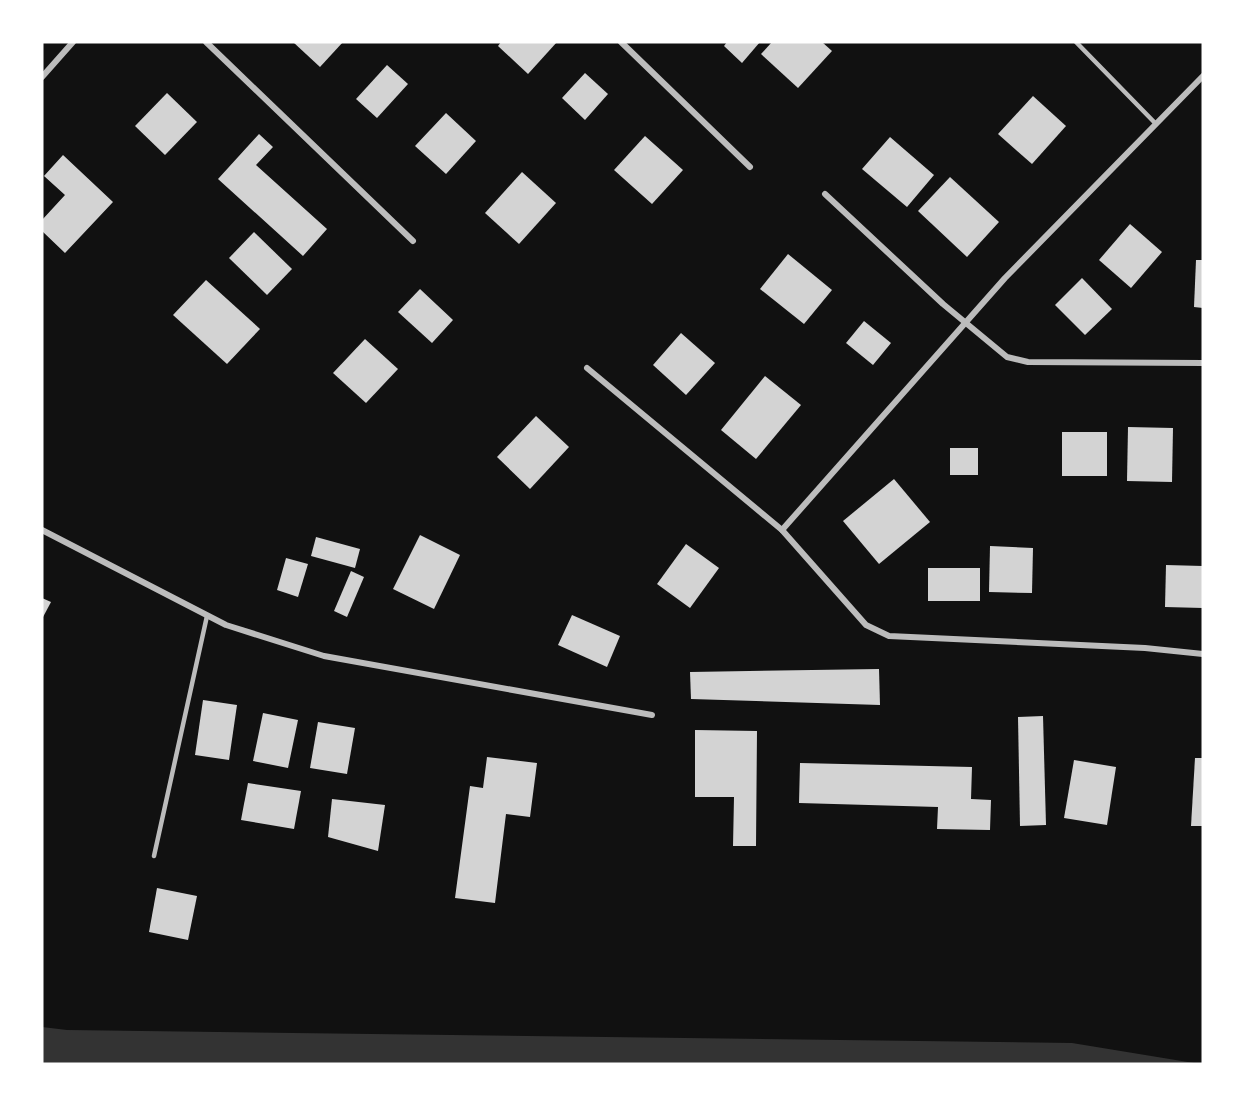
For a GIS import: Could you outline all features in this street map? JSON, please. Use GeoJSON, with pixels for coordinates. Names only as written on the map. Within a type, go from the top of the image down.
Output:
{"type":"FeatureCollection","features":[{"type":"Feature","properties":{"kind":"street"},"geometry":{"type":"LineString","coordinates":[[42,78],[73,42]]}},
{"type":"Feature","properties":{"kind":"street"},"geometry":{"type":"LineString","coordinates":[[206,42],[413,241]]}},
{"type":"Feature","properties":{"kind":"street"},"geometry":{"type":"LineString","coordinates":[[621,42],[750,167]]}},
{"type":"Feature","properties":{"kind":"street"},"geometry":{"type":"LineString","coordinates":[[782,530],[1005,278],[1203,76]]}},
{"type":"Feature","properties":{"kind":"street"},"geometry":{"type":"LineString","coordinates":[[825,194],[943,304],[1007,357],[1028,362],[1203,363]]}},
{"type":"Feature","properties":{"kind":"street"},"geometry":{"type":"LineString","coordinates":[[587,368],[782,530],[866,625],[889,636],[1145,648],[1203,654]]}},
{"type":"Feature","properties":{"kind":"street"},"geometry":{"type":"LineString","coordinates":[[42,530],[226,625],[324,656],[652,715]]}},
{"type":"Feature","properties":{"kind":"lane"},"geometry":{"type":"LineString","coordinates":[[1076,42],[1156,124]]}},
{"type":"Feature","properties":{"kind":"lane"},"geometry":{"type":"LineString","coordinates":[[154,856],[207,616]]}},
{"type":"Feature","properties":{"kind":"shaded area"},"geometry":{"type":"Polygon","coordinates":[[[42,1027],[67,1030],[1072,1043],[1200,1064],[42,1064],[42,1027]]]}},
{"type":"Feature","properties":{"kind":"building"},"geometry":{"type":"Polygon","coordinates":[[[293,42],[343,42],[320,67],[293,42]]]}},
{"type":"Feature","properties":{"kind":"building"},"geometry":{"type":"Polygon","coordinates":[[[501,42],[557,42],[528,74],[498,46],[501,42]]]}},
{"type":"Feature","properties":{"kind":"building"},"geometry":{"type":"Polygon","coordinates":[[[727,42],[760,42],[742,63],[724,46],[727,42]]]}},
{"type":"Feature","properties":{"kind":"building"},"geometry":{"type":"Polygon","coordinates":[[[772,42],[822,42],[832,51],[798,88],[761,54],[772,42]]]}},
{"type":"Feature","properties":{"kind":"building"},"geometry":{"type":"Polygon","coordinates":[[[387,65],[408,84],[377,118],[356,99],[387,65]]]}},
{"type":"Feature","properties":{"kind":"building"},"geometry":{"type":"Polygon","coordinates":[[[585,73],[608,94],[585,120],[562,98],[585,73]]]}},
{"type":"Feature","properties":{"kind":"building"},"geometry":{"type":"Polygon","coordinates":[[[167,93],[197,122],[165,155],[135,126],[167,93]]]}},
{"type":"Feature","properties":{"kind":"building"},"geometry":{"type":"Polygon","coordinates":[[[1033,96],[1066,126],[1032,164],[998,134],[1033,96]]]}},
{"type":"Feature","properties":{"kind":"building"},"geometry":{"type":"Polygon","coordinates":[[[446,113],[476,141],[446,174],[415,146],[446,113]]]}},
{"type":"Feature","properties":{"kind":"building"},"geometry":{"type":"Polygon","coordinates":[[[259,134],[273,147],[256,165],[327,229],[303,256],[218,179],[259,134]]]}},
{"type":"Feature","properties":{"kind":"building"},"geometry":{"type":"Polygon","coordinates":[[[645,136],[683,170],[652,204],[614,170],[645,136]]]}},
{"type":"Feature","properties":{"kind":"building"},"geometry":{"type":"Polygon","coordinates":[[[890,137],[934,175],[907,207],[862,169],[890,137]]]}},
{"type":"Feature","properties":{"kind":"building"},"geometry":{"type":"Polygon","coordinates":[[[63,155],[113,202],[65,253],[42,231],[42,220],[65,195],[44,176],[63,155]]]}},
{"type":"Feature","properties":{"kind":"building"},"geometry":{"type":"Polygon","coordinates":[[[522,172],[556,203],[519,244],[485,213],[522,172]]]}},
{"type":"Feature","properties":{"kind":"building"},"geometry":{"type":"Polygon","coordinates":[[[950,177],[999,222],[967,257],[918,211],[950,177]]]}},
{"type":"Feature","properties":{"kind":"building"},"geometry":{"type":"Polygon","coordinates":[[[1130,224],[1162,252],[1131,288],[1099,260],[1130,224]]]}},
{"type":"Feature","properties":{"kind":"building"},"geometry":{"type":"Polygon","coordinates":[[[254,232],[292,269],[267,295],[229,258],[254,232]]]}},
{"type":"Feature","properties":{"kind":"building"},"geometry":{"type":"Polygon","coordinates":[[[788,254],[832,290],[804,324],[760,289],[788,254]]]}},
{"type":"Feature","properties":{"kind":"building"},"geometry":{"type":"Polygon","coordinates":[[[1196,260],[1203,260],[1203,308],[1194,307],[1196,260]]]}},
{"type":"Feature","properties":{"kind":"building"},"geometry":{"type":"Polygon","coordinates":[[[1082,278],[1112,309],[1085,335],[1055,305],[1082,278]]]}},
{"type":"Feature","properties":{"kind":"building"},"geometry":{"type":"Polygon","coordinates":[[[206,280],[260,329],[227,364],[173,315],[206,280]]]}},
{"type":"Feature","properties":{"kind":"building"},"geometry":{"type":"Polygon","coordinates":[[[420,289],[453,320],[432,343],[398,312],[420,289]]]}},
{"type":"Feature","properties":{"kind":"building"},"geometry":{"type":"Polygon","coordinates":[[[864,321],[891,343],[873,365],[846,343],[864,321]]]}},
{"type":"Feature","properties":{"kind":"building"},"geometry":{"type":"Polygon","coordinates":[[[681,333],[715,363],[686,395],[653,365],[681,333]]]}},
{"type":"Feature","properties":{"kind":"building"},"geometry":{"type":"Polygon","coordinates":[[[365,339],[398,369],[366,403],[333,373],[365,339]]]}},
{"type":"Feature","properties":{"kind":"building"},"geometry":{"type":"Polygon","coordinates":[[[765,376],[801,405],[756,459],[721,430],[765,376]]]}},
{"type":"Feature","properties":{"kind":"building"},"geometry":{"type":"Polygon","coordinates":[[[536,416],[569,447],[530,489],[497,457],[536,416]]]}},
{"type":"Feature","properties":{"kind":"building"},"geometry":{"type":"Polygon","coordinates":[[[1128,427],[1173,428],[1172,482],[1127,481],[1128,427]]]}},
{"type":"Feature","properties":{"kind":"building"},"geometry":{"type":"Polygon","coordinates":[[[1062,432],[1107,432],[1107,476],[1062,476],[1062,432]]]}},
{"type":"Feature","properties":{"kind":"building"},"geometry":{"type":"Polygon","coordinates":[[[950,448],[978,448],[978,475],[950,475],[950,448]]]}},
{"type":"Feature","properties":{"kind":"building"},"geometry":{"type":"Polygon","coordinates":[[[894,479],[930,522],[879,564],[843,521],[894,479]]]}},
{"type":"Feature","properties":{"kind":"building"},"geometry":{"type":"Polygon","coordinates":[[[420,535],[460,555],[434,609],[393,589],[420,535]]]}},
{"type":"Feature","properties":{"kind":"building"},"geometry":{"type":"Polygon","coordinates":[[[316,537],[360,549],[355,568],[311,556],[316,537]]]}},
{"type":"Feature","properties":{"kind":"building"},"geometry":{"type":"Polygon","coordinates":[[[686,544],[719,568],[690,608],[657,584],[686,544]]]}},
{"type":"Feature","properties":{"kind":"building"},"geometry":{"type":"Polygon","coordinates":[[[990,546],[1033,548],[1032,593],[989,592],[990,546]]]}},
{"type":"Feature","properties":{"kind":"building"},"geometry":{"type":"Polygon","coordinates":[[[286,558],[308,564],[298,597],[277,590],[286,558]]]}},
{"type":"Feature","properties":{"kind":"building"},"geometry":{"type":"Polygon","coordinates":[[[1166,565],[1203,566],[1203,608],[1165,607],[1166,565]]]}},
{"type":"Feature","properties":{"kind":"building"},"geometry":{"type":"Polygon","coordinates":[[[928,568],[980,568],[980,601],[928,601],[928,568]]]}},
{"type":"Feature","properties":{"kind":"building"},"geometry":{"type":"Polygon","coordinates":[[[351,571],[364,577],[347,617],[334,611],[351,571]]]}},
{"type":"Feature","properties":{"kind":"building"},"geometry":{"type":"Polygon","coordinates":[[[42,598],[51,602],[42,619],[42,598]]]}},
{"type":"Feature","properties":{"kind":"building"},"geometry":{"type":"Polygon","coordinates":[[[572,615],[620,636],[607,667],[558,645],[572,615]]]}},
{"type":"Feature","properties":{"kind":"building"},"geometry":{"type":"Polygon","coordinates":[[[879,669],[880,705],[691,699],[690,672],[879,669]]]}},
{"type":"Feature","properties":{"kind":"building"},"geometry":{"type":"Polygon","coordinates":[[[203,700],[237,705],[229,760],[195,755],[203,700]]]}},
{"type":"Feature","properties":{"kind":"building"},"geometry":{"type":"Polygon","coordinates":[[[263,713],[298,720],[288,768],[253,761],[263,713]]]}},
{"type":"Feature","properties":{"kind":"building"},"geometry":{"type":"Polygon","coordinates":[[[1043,716],[1046,825],[1020,826],[1018,717],[1043,716]]]}},
{"type":"Feature","properties":{"kind":"building"},"geometry":{"type":"Polygon","coordinates":[[[318,722],[355,728],[347,774],[310,768],[318,722]]]}},
{"type":"Feature","properties":{"kind":"building"},"geometry":{"type":"Polygon","coordinates":[[[695,730],[757,731],[756,846],[733,846],[734,797],[695,797],[695,730]]]}},
{"type":"Feature","properties":{"kind":"building"},"geometry":{"type":"Polygon","coordinates":[[[487,757],[537,763],[530,817],[506,814],[495,903],[455,898],[470,786],[483,788],[487,757]]]}},
{"type":"Feature","properties":{"kind":"building"},"geometry":{"type":"Polygon","coordinates":[[[1195,758],[1203,758],[1203,826],[1191,826],[1195,758]]]}},
{"type":"Feature","properties":{"kind":"building"},"geometry":{"type":"Polygon","coordinates":[[[1074,760],[1116,767],[1107,825],[1064,818],[1074,760]]]}},
{"type":"Feature","properties":{"kind":"building"},"geometry":{"type":"Polygon","coordinates":[[[800,763],[972,767],[971,799],[991,800],[990,830],[937,829],[938,807],[799,803],[800,763]]]}},
{"type":"Feature","properties":{"kind":"building"},"geometry":{"type":"Polygon","coordinates":[[[248,783],[301,791],[294,829],[241,820],[248,783]]]}},
{"type":"Feature","properties":{"kind":"building"},"geometry":{"type":"Polygon","coordinates":[[[332,799],[385,805],[378,851],[328,837],[332,799]]]}},
{"type":"Feature","properties":{"kind":"building"},"geometry":{"type":"Polygon","coordinates":[[[157,888],[197,896],[188,940],[149,932],[157,888]]]}}]}
